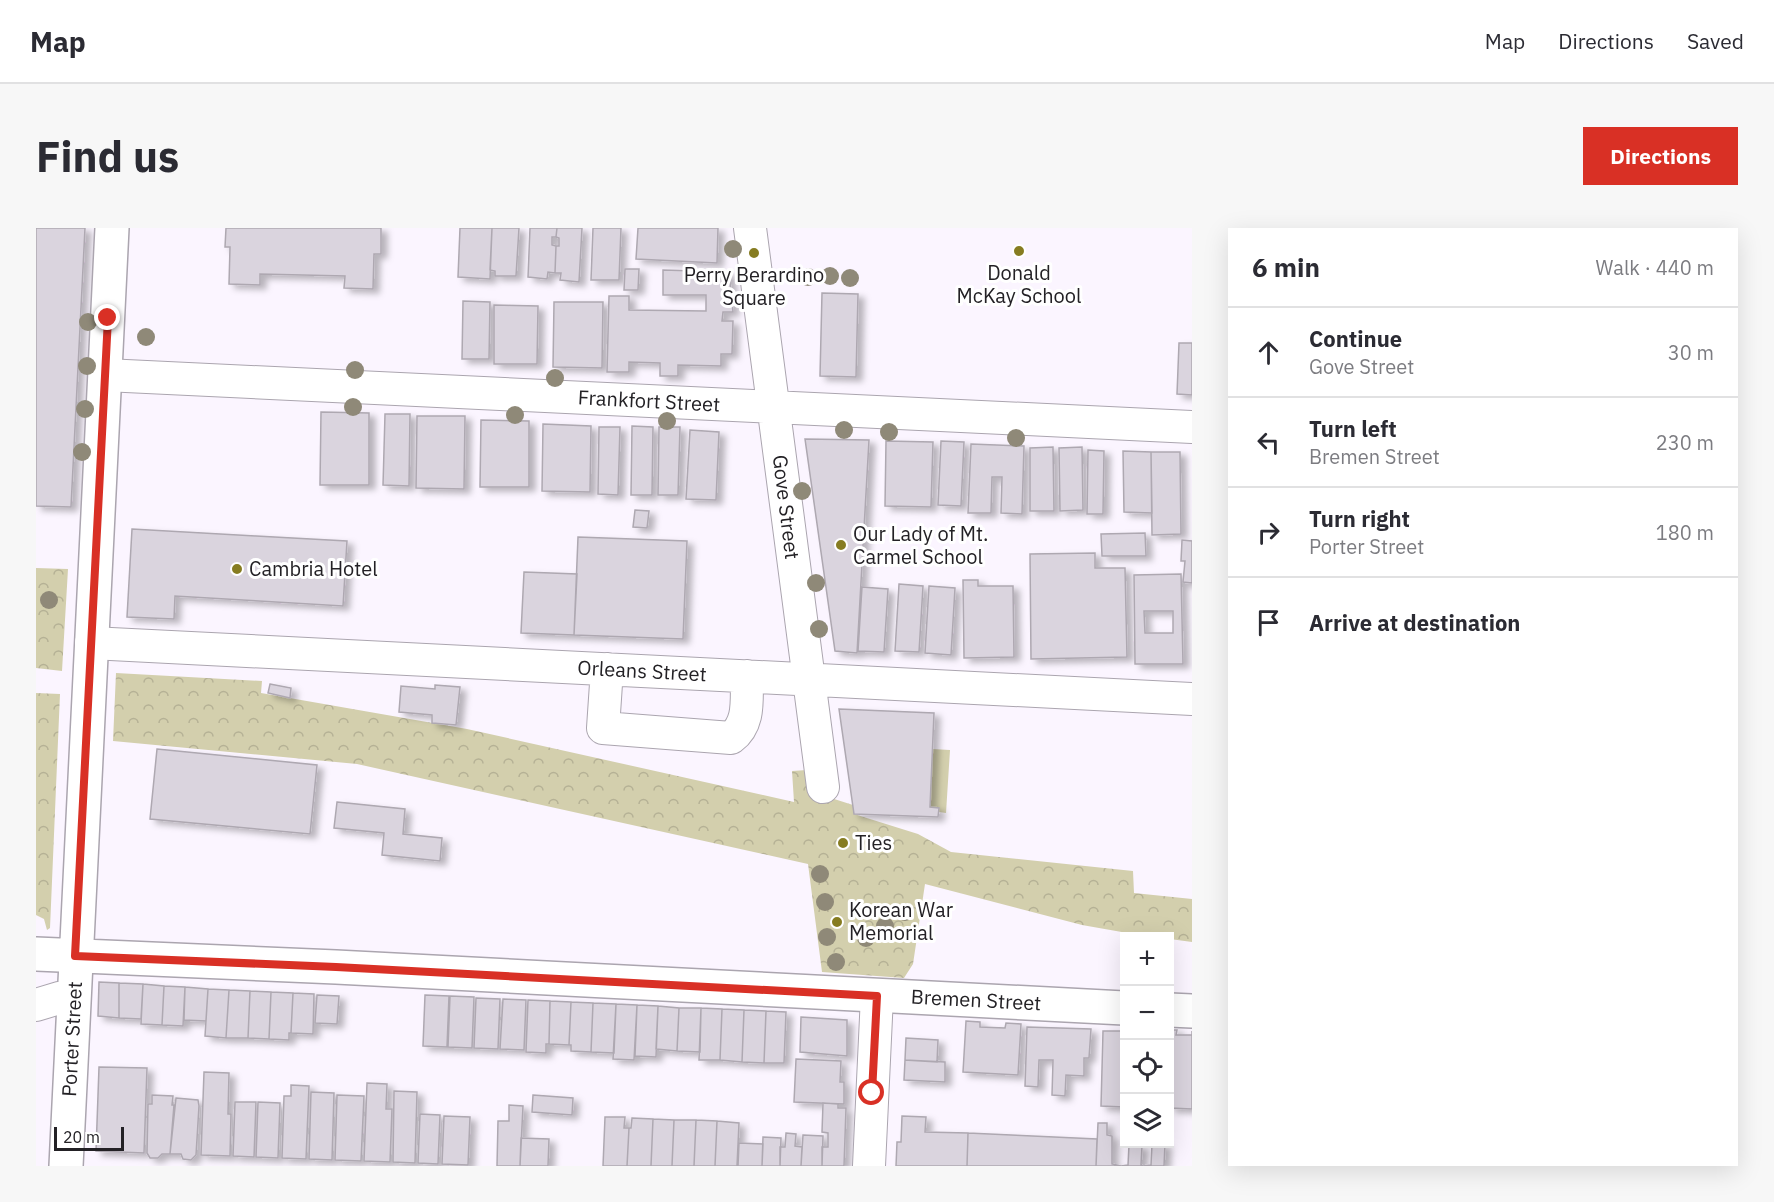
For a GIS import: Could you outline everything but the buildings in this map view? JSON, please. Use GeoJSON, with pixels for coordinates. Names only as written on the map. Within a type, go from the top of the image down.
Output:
{"type":"FeatureCollection","features":[{"type":"Feature","properties":{"kind":"main road","name":"Porter Street"},"geometry":{"type":"LineString","coordinates":[[66,1166],[112,228]]}},
{"type":"Feature","properties":{"kind":"main road","name":"Bremen Street"},"geometry":{"type":"LineString","coordinates":[[36,954],[336,967],[1120,1008]]}},
{"type":"Feature","properties":{"kind":"main road"},"geometry":{"type":"LineString","coordinates":[[1174,1010],[1192,1011]]}},
{"type":"Feature","properties":{"kind":"street","name":"Gove Street"},"geometry":{"type":"LineString","coordinates":[[750,228],[823,787]]}},
{"type":"Feature","properties":{"kind":"street","name":"Frankfort Street"},"geometry":{"type":"LineString","coordinates":[[105,375],[1192,427]]}},
{"type":"Feature","properties":{"kind":"street","name":"Orleans Street"},"geometry":{"type":"LineString","coordinates":[[91,643],[1192,699]]}},
{"type":"Feature","properties":{"kind":"street"},"geometry":{"type":"LineString","coordinates":[[607,669],[603,728],[731,738],[740,732],[746,721],[747,676]]}},
{"type":"Feature","properties":{"kind":"street"},"geometry":{"type":"LineString","coordinates":[[869,1166],[877,996]]}},
{"type":"Feature","properties":{"kind":"street"},"geometry":{"type":"LineString","coordinates":[[36,1005],[51,999],[73,997]]}},
{"type":"Feature","properties":{"kind":"green space"},"geometry":{"type":"Polygon","coordinates":[[[36,568],[68,569],[62,671],[36,668],[36,568]]]}},
{"type":"Feature","properties":{"kind":"green space"},"geometry":{"type":"Polygon","coordinates":[[[116,673],[262,681],[261,693],[467,729],[794,802],[792,771],[807,770],[809,791],[853,805],[854,814],[918,834],[951,852],[1133,871],[1134,893],[1192,899],[1192,942],[1174,940],[1174,932],[1122,932],[1082,925],[925,884],[913,964],[904,978],[822,972],[808,864],[357,764],[113,741],[116,673]]]}},
{"type":"Feature","properties":{"kind":"green space"},"geometry":{"type":"Polygon","coordinates":[[[36,693],[60,694],[50,928],[47,930],[44,919],[36,915],[36,693]]]}},
{"type":"Feature","properties":{"kind":"green space"},"geometry":{"type":"Polygon","coordinates":[[[932,749],[950,750],[946,813],[939,812],[939,808],[930,807],[932,749]]]}},
{"type":"Feature","properties":{"kind":"place","name":"Donald McKay School"},"geometry":{"type":"Point","coordinates":[1019,251]}},
{"type":"Feature","properties":{"kind":"place","name":"Perry Berardino Square"},"geometry":{"type":"Point","coordinates":[754,253]}},
{"type":"Feature","properties":{"kind":"place","name":"Our Lady of Mt. Carmel School"},"geometry":{"type":"Point","coordinates":[841,545]}},
{"type":"Feature","properties":{"kind":"place","name":"Cambria Hotel"},"geometry":{"type":"Point","coordinates":[237,569]}},
{"type":"Feature","properties":{"kind":"place","name":"Ties"},"geometry":{"type":"Point","coordinates":[843,843]}},
{"type":"Feature","properties":{"kind":"place","name":"Korean War Memorial"},"geometry":{"type":"Point","coordinates":[837,922]}},
{"type":"Feature","properties":{"kind":"route"},"geometry":{"type":"LineString","coordinates":[[108,318],[75,956],[336,967],[877,996],[872,1093]]}}]}
